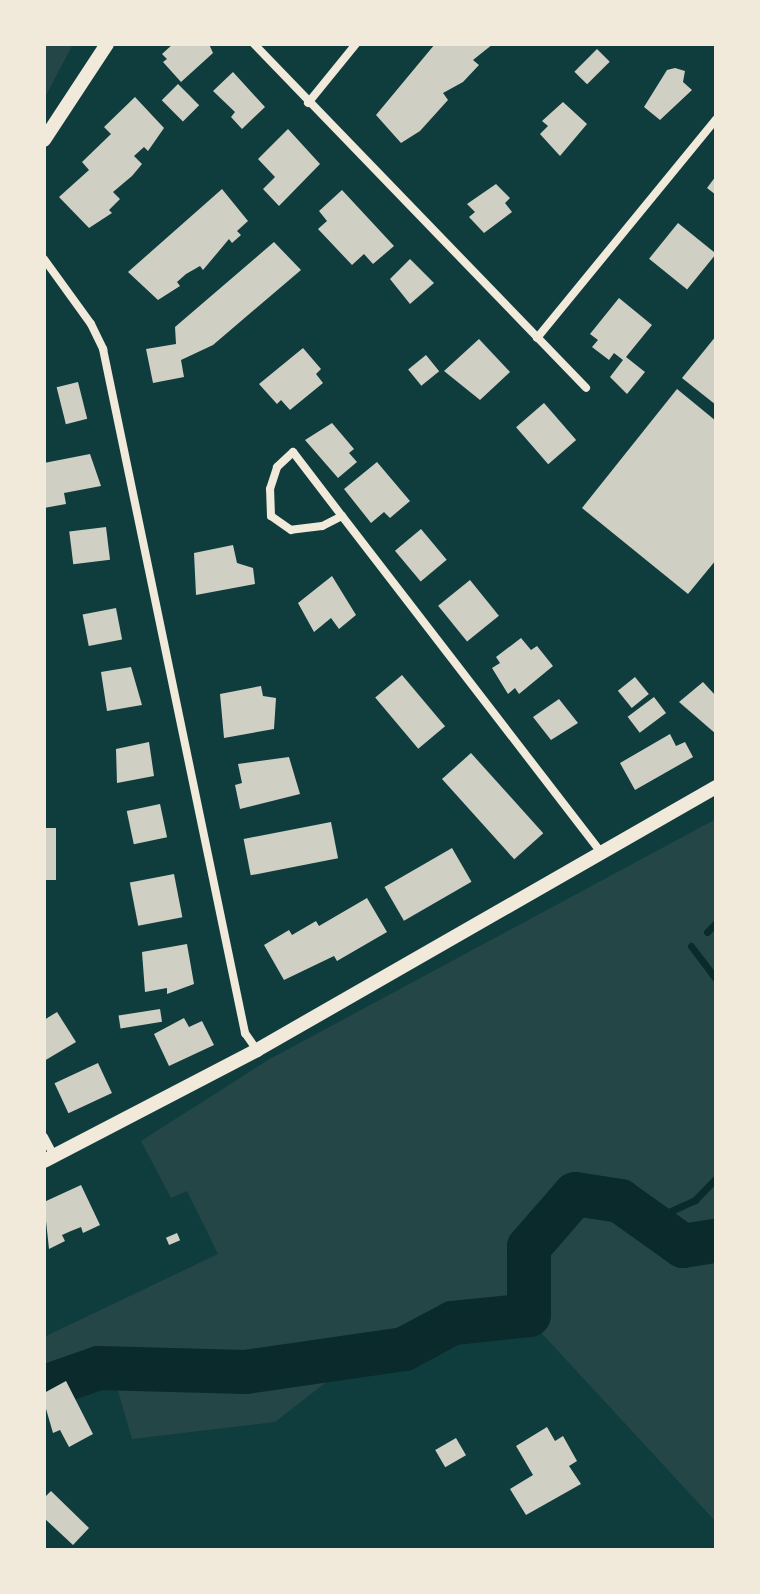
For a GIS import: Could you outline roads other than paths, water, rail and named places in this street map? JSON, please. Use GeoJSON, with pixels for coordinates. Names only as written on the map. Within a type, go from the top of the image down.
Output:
{"type":"FeatureCollection","features":[{"type":"Feature","properties":{"kind":"street"},"geometry":{"type":"LineString","coordinates":[[44,140],[107,44]]}},
{"type":"Feature","properties":{"kind":"street"},"geometry":{"type":"LineString","coordinates":[[254,44],[586,388]]}},
{"type":"Feature","properties":{"kind":"street"},"geometry":{"type":"LineString","coordinates":[[308,103],[356,44]]}},
{"type":"Feature","properties":{"kind":"street"},"geometry":{"type":"LineString","coordinates":[[537,338],[716,119]]}},
{"type":"Feature","properties":{"kind":"street"},"geometry":{"type":"LineString","coordinates":[[44,259],[91,324],[107,364],[245,1033],[257,1050]]}},
{"type":"Feature","properties":{"kind":"street"},"geometry":{"type":"LineString","coordinates":[[342,516],[322,526],[291,530],[271,516],[270,489],[277,467],[293,452],[602,854]]}},
{"type":"Feature","properties":{"kind":"street"},"geometry":{"type":"LineString","coordinates":[[44,1137],[49,1159],[257,1050],[716,787]]}},
{"type":"Feature","properties":{"kind":"waterway"},"geometry":{"type":"LineString","coordinates":[[707,932],[716,923]]}},
{"type":"Feature","properties":{"kind":"waterway"},"geometry":{"type":"LineString","coordinates":[[691,946],[716,979]]}},
{"type":"Feature","properties":{"kind":"waterway"},"geometry":{"type":"LineString","coordinates":[[649,1221],[695,1200],[716,1178]]}},
{"type":"Feature","properties":{"kind":"waterway"},"geometry":{"type":"LineString","coordinates":[[44,1387],[99,1368],[245,1372],[404,1349],[453,1323],[529,1315],[529,1247],[575,1194],[620,1201],[683,1246],[716,1241]]}}]}
